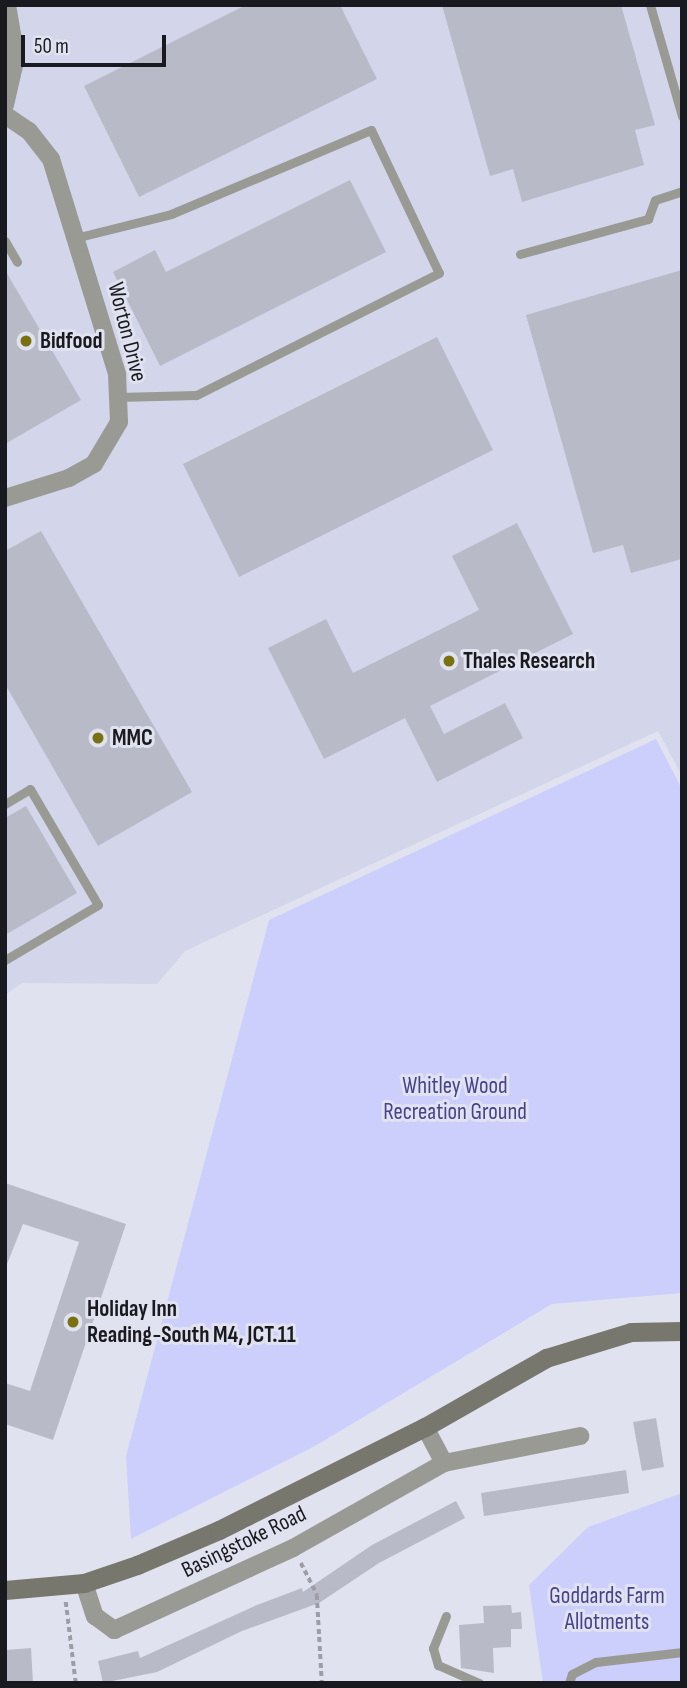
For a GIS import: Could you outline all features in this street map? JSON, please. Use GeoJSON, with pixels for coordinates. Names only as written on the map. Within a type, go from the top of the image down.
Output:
{"type":"FeatureCollection","features":[{"type":"Feature","properties":{"kind":"main road","name":"Basingstoke Road"},"geometry":{"type":"LineString","coordinates":[[5,1590],[83,1583],[219,1530],[425,1427],[546,1358],[591,1341],[682,1331]]}},
{"type":"Feature","properties":{"kind":"street"},"geometry":{"type":"LineString","coordinates":[[5,105],[16,57],[7,5]]}},
{"type":"Feature","properties":{"kind":"street","name":"Worton Drive"},"geometry":{"type":"LineString","coordinates":[[5,115],[29,131],[51,159],[117,374],[120,422],[94,464],[69,478],[5,498]]}},
{"type":"Feature","properties":{"kind":"street"},"geometry":{"type":"LineString","coordinates":[[425,1427],[444,1463]]}},
{"type":"Feature","properties":{"kind":"street","name":"Basingstoke Road"},"geometry":{"type":"LineString","coordinates":[[83,1583],[95,1616],[114,1630],[293,1548],[444,1463],[580,1436]]}},
{"type":"Feature","properties":{"kind":"lane"},"geometry":{"type":"LineString","coordinates":[[650,5],[682,116]]}},
{"type":"Feature","properties":{"kind":"lane"},"geometry":{"type":"LineString","coordinates":[[75,238],[130,221],[171,214],[371,130],[439,273],[196,395],[118,397]]}},
{"type":"Feature","properties":{"kind":"lane"},"geometry":{"type":"LineString","coordinates":[[520,254],[648,219],[655,200],[682,191]]}},
{"type":"Feature","properties":{"kind":"lane"},"geometry":{"type":"LineString","coordinates":[[5,242],[17,262]]}},
{"type":"Feature","properties":{"kind":"lane"},"geometry":{"type":"LineString","coordinates":[[5,804],[30,789],[98,905],[5,960]]}},
{"type":"Feature","properties":{"kind":"lane"},"geometry":{"type":"LineString","coordinates":[[446,1616],[433,1648],[438,1665],[479,1683]]}},
{"type":"Feature","properties":{"kind":"lane"},"geometry":{"type":"LineString","coordinates":[[569,1683],[572,1674],[596,1662],[682,1652]]}},
{"type":"Feature","properties":{"kind":"path"},"geometry":{"type":"LineString","coordinates":[[293,1548],[317,1595],[322,1683]]}},
{"type":"Feature","properties":{"kind":"path"},"geometry":{"type":"LineString","coordinates":[[61,1586],[71,1621],[76,1683]]}},
{"type":"Feature","properties":{"kind":"shaded area"},"geometry":{"type":"Polygon","coordinates":[[[5,5],[682,5],[682,776],[658,731],[185,951],[157,984],[22,983],[5,995],[5,5]]]}},
{"type":"Feature","properties":{"kind":"green space","name":"Whitley Wood Recreation Ground"},"geometry":{"type":"Polygon","coordinates":[[[656,739],[682,789],[682,1293],[552,1304],[315,1446],[131,1539],[126,1456],[269,920],[656,739]]]}},
{"type":"Feature","properties":{"kind":"green space","name":"Goddards Farm Allotments"},"geometry":{"type":"Polygon","coordinates":[[[682,1493],[682,1683],[543,1683],[529,1585],[588,1527],[682,1493]]]}},
{"type":"Feature","properties":{"kind":"building"},"geometry":{"type":"Polygon","coordinates":[[[246,5],[340,5],[377,79],[139,197],[84,86],[246,5]]]}},
{"type":"Feature","properties":{"kind":"building"},"geometry":{"type":"Polygon","coordinates":[[[442,5],[621,5],[655,125],[635,130],[644,165],[522,202],[513,169],[490,176],[442,5]]]}},
{"type":"Feature","properties":{"kind":"building"},"geometry":{"type":"Polygon","coordinates":[[[350,180],[386,252],[160,366],[113,272],[155,250],[166,272],[350,180]]]}},
{"type":"Feature","properties":{"kind":"building","name":"Bidfood"},"geometry":{"type":"Polygon","coordinates":[[[5,270],[81,400],[5,444],[5,270]]]}},
{"type":"Feature","properties":{"kind":"building"},"geometry":{"type":"Polygon","coordinates":[[[682,270],[682,559],[631,573],[623,545],[593,553],[526,315],[682,270]]]}},
{"type":"Feature","properties":{"kind":"building"},"geometry":{"type":"Polygon","coordinates":[[[437,337],[493,450],[239,577],[183,464],[437,337]]]}},
{"type":"Feature","properties":{"kind":"building","name":"Thales Research"},"geometry":{"type":"Polygon","coordinates":[[[517,523],[573,634],[430,706],[444,734],[505,703],[523,738],[437,782],[405,718],[324,759],[268,648],[326,619],[353,673],[479,610],[452,556],[517,523]]]}},
{"type":"Feature","properties":{"kind":"building","name":"MMC"},"geometry":{"type":"Polygon","coordinates":[[[41,531],[192,792],[98,846],[5,684],[5,551],[41,531]]]}},
{"type":"Feature","properties":{"kind":"building"},"geometry":{"type":"Polygon","coordinates":[[[26,806],[77,893],[5,935],[5,818],[26,806]]]}},
{"type":"Feature","properties":{"kind":"building","name":"Holiday Inn Reading-South M4, JCT.11"},"geometry":{"type":"Polygon","coordinates":[[[5,1183],[126,1224],[53,1440],[5,1424],[5,1383],[30,1391],[79,1242],[23,1224],[5,1269],[5,1183]]]}},
{"type":"Feature","properties":{"kind":"building"},"geometry":{"type":"Polygon","coordinates":[[[656,1418],[664,1467],[642,1471],[633,1422],[656,1418]]]}},
{"type":"Feature","properties":{"kind":"building"},"geometry":{"type":"Polygon","coordinates":[[[626,1470],[629,1493],[484,1516],[481,1493],[626,1470]]]}},
{"type":"Feature","properties":{"kind":"building"},"geometry":{"type":"Polygon","coordinates":[[[456,1501],[465,1518],[379,1563],[319,1603],[242,1631],[157,1672],[103,1683],[98,1661],[138,1651],[140,1658],[257,1605],[302,1588],[303,1592],[372,1545],[456,1501]]]}},
{"type":"Feature","properties":{"kind":"building"},"geometry":{"type":"Polygon","coordinates":[[[511,1605],[512,1613],[521,1612],[522,1629],[511,1629],[511,1647],[493,1648],[494,1673],[461,1668],[459,1625],[484,1623],[483,1606],[511,1605]]]}},
{"type":"Feature","properties":{"kind":"building"},"geometry":{"type":"Polygon","coordinates":[[[31,1648],[33,1683],[5,1683],[5,1650],[31,1648]]]}},
{"type":"Feature","properties":{"kind":"place","name":"Bidfood"},"geometry":{"type":"Point","coordinates":[26,341]}},
{"type":"Feature","properties":{"kind":"place","name":"Thales Research"},"geometry":{"type":"Point","coordinates":[449,661]}},
{"type":"Feature","properties":{"kind":"place","name":"MMC"},"geometry":{"type":"Point","coordinates":[98,738]}},
{"type":"Feature","properties":{"kind":"place","name":"Holiday Inn Reading-South M4, JCT.11"},"geometry":{"type":"Point","coordinates":[73,1322]}}]}
